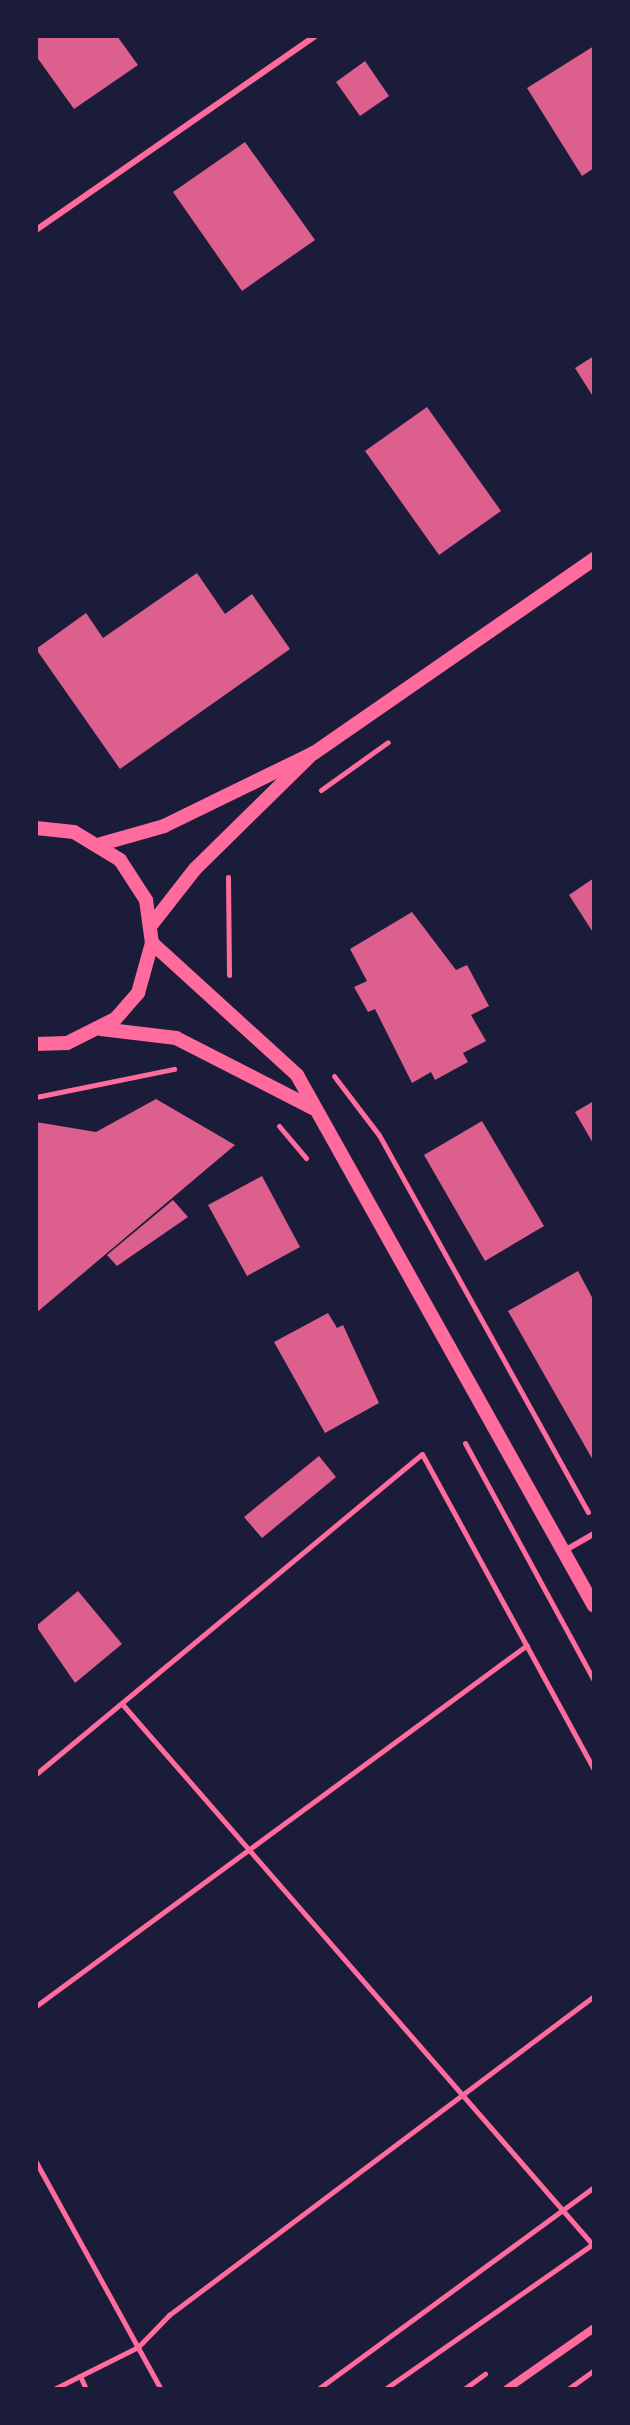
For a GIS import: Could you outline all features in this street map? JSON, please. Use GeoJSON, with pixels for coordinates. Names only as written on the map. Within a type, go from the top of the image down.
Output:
{"type":"FeatureCollection","features":[{"type":"Feature","properties":{"kind":"street"},"geometry":{"type":"LineString","coordinates":[[101,844],[164,826],[314,753],[594,559]]}},
{"type":"Feature","properties":{"kind":"street"},"geometry":{"type":"LineString","coordinates":[[152,924],[195,869],[314,753]]}},
{"type":"Feature","properties":{"kind":"street"},"geometry":{"type":"LineString","coordinates":[[39,825],[101,844],[136,878],[152,924],[152,943],[138,993],[101,1029]]}},
{"type":"Feature","properties":{"kind":"street"},"geometry":{"type":"LineString","coordinates":[[152,943],[288,1063],[374,1205],[594,1606]]}},
{"type":"Feature","properties":{"kind":"street"},"geometry":{"type":"LineString","coordinates":[[36,1044],[101,1029],[160,1032],[194,1045],[313,1108]]}},
{"type":"Feature","properties":{"kind":"street"},"geometry":{"type":"LineString","coordinates":[[507,2389],[594,2328]]}},
{"type":"Feature","properties":{"kind":"lane"},"geometry":{"type":"LineString","coordinates":[[36,230],[315,36]]}},
{"type":"Feature","properties":{"kind":"lane"},"geometry":{"type":"LineString","coordinates":[[564,1551],[594,1534]]}},
{"type":"Feature","properties":{"kind":"path"},"geometry":{"type":"LineString","coordinates":[[308,800],[396,736]]}},
{"type":"Feature","properties":{"kind":"path"},"geometry":{"type":"LineString","coordinates":[[227,871],[228,981],[237,988]]}},
{"type":"Feature","properties":{"kind":"path"},"geometry":{"type":"LineString","coordinates":[[36,1097],[160,1076],[180,1064],[194,1045]]}},
{"type":"Feature","properties":{"kind":"path"},"geometry":{"type":"LineString","coordinates":[[180,1064],[191,1069]]}},
{"type":"Feature","properties":{"kind":"path"},"geometry":{"type":"LineString","coordinates":[[330,1071],[379,1135],[594,1524]]}},
{"type":"Feature","properties":{"kind":"path"},"geometry":{"type":"LineString","coordinates":[[270,1118],[316,1171]]}},
{"type":"Feature","properties":{"kind":"path"},"geometry":{"type":"LineString","coordinates":[[459,1433],[594,1681]]}},
{"type":"Feature","properties":{"kind":"path"},"geometry":{"type":"LineString","coordinates":[[36,1774],[123,1705],[422,1454],[594,1769]]}},
{"type":"Feature","properties":{"kind":"path"},"geometry":{"type":"LineString","coordinates":[[36,2006],[527,1645]]}},
{"type":"Feature","properties":{"kind":"path"},"geometry":{"type":"LineString","coordinates":[[123,1705],[246,1851],[593,2244],[385,2389]]}},
{"type":"Feature","properties":{"kind":"path"},"geometry":{"type":"LineString","coordinates":[[54,2389],[138,2347],[169,2315],[459,2094],[594,1996]]}},
{"type":"Feature","properties":{"kind":"path"},"geometry":{"type":"LineString","coordinates":[[36,2162],[161,2389]]}},
{"type":"Feature","properties":{"kind":"path"},"geometry":{"type":"LineString","coordinates":[[318,2389],[594,2187]]}},
{"type":"Feature","properties":{"kind":"path"},"geometry":{"type":"LineString","coordinates":[[568,2389],[594,2370]]}},
{"type":"Feature","properties":{"kind":"path"},"geometry":{"type":"LineString","coordinates":[[80,2376],[86,2389]]}},
{"type":"Feature","properties":{"kind":"building"},"geometry":{"type":"Polygon","coordinates":[[[36,36],[117,36],[138,65],[74,109],[36,56],[36,36]]]}},
{"type":"Feature","properties":{"kind":"building"},"geometry":{"type":"Polygon","coordinates":[[[594,46],[594,168],[582,176],[527,88],[594,46]]]}},
{"type":"Feature","properties":{"kind":"building"},"geometry":{"type":"Polygon","coordinates":[[[365,61],[389,96],[360,116],[336,82],[365,61]]]}},
{"type":"Feature","properties":{"kind":"building"},"geometry":{"type":"Polygon","coordinates":[[[245,142],[315,240],[242,291],[173,192],[245,142]]]}},
{"type":"Feature","properties":{"kind":"building"},"geometry":{"type":"Polygon","coordinates":[[[594,356],[594,398],[575,368],[594,356]]]}},
{"type":"Feature","properties":{"kind":"building"},"geometry":{"type":"Polygon","coordinates":[[[427,407],[501,511],[439,555],[365,451],[427,407]]]}},
{"type":"Feature","properties":{"kind":"building"},"geometry":{"type":"Polygon","coordinates":[[[197,573],[225,614],[252,594],[290,649],[120,769],[36,649],[86,613],[103,638],[197,573]]]}},
{"type":"Feature","properties":{"kind":"building"},"geometry":{"type":"Polygon","coordinates":[[[594,878],[594,934],[569,895],[594,878]]]}},
{"type":"Feature","properties":{"kind":"building"},"geometry":{"type":"Polygon","coordinates":[[[412,912],[456,970],[467,965],[489,1006],[471,1015],[486,1041],[463,1053],[468,1062],[435,1080],[431,1072],[412,1083],[375,1009],[368,1012],[354,987],[367,981],[350,949],[412,912]]]}},
{"type":"Feature","properties":{"kind":"building"},"geometry":{"type":"Polygon","coordinates":[[[156,1099],[235,1145],[36,1313],[36,1122],[96,1132],[156,1099]]]}},
{"type":"Feature","properties":{"kind":"building"},"geometry":{"type":"Polygon","coordinates":[[[594,1101],[594,1145],[575,1112],[594,1101]]]}},
{"type":"Feature","properties":{"kind":"building"},"geometry":{"type":"Polygon","coordinates":[[[482,1121],[544,1226],[485,1261],[424,1155],[482,1121]]]}},
{"type":"Feature","properties":{"kind":"building"},"geometry":{"type":"Polygon","coordinates":[[[262,1176],[300,1247],[247,1276],[208,1205],[262,1176]]]}},
{"type":"Feature","properties":{"kind":"building"},"geometry":{"type":"Polygon","coordinates":[[[173,1200],[188,1217],[117,1266],[107,1255],[173,1200]]]}},
{"type":"Feature","properties":{"kind":"building"},"geometry":{"type":"Polygon","coordinates":[[[578,1271],[594,1301],[594,1462],[508,1311],[578,1271]]]}},
{"type":"Feature","properties":{"kind":"building"},"geometry":{"type":"Polygon","coordinates":[[[328,1313],[337,1328],[343,1325],[379,1403],[325,1433],[274,1342],[328,1313]]]}},
{"type":"Feature","properties":{"kind":"building"},"geometry":{"type":"Polygon","coordinates":[[[319,1456],[336,1477],[262,1538],[244,1517],[319,1456]]]}},
{"type":"Feature","properties":{"kind":"building"},"geometry":{"type":"Polygon","coordinates":[[[78,1591],[122,1644],[75,1683],[36,1626],[78,1591]]]}}]}
